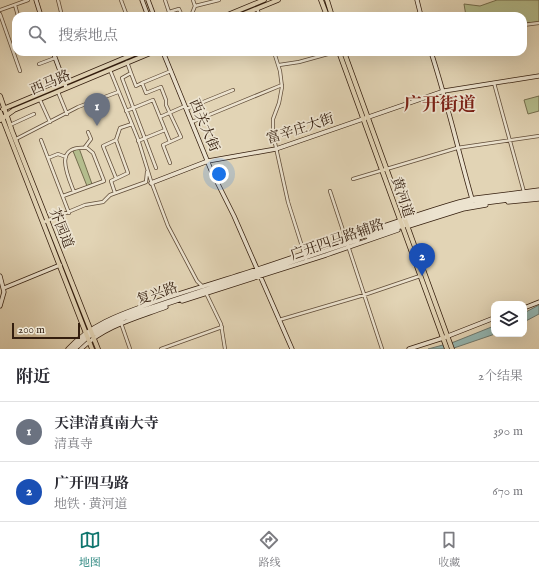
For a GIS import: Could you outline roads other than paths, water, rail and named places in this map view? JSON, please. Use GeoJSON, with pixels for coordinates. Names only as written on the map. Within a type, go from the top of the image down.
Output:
{"type":"FeatureCollection","features":[{"type":"Feature","properties":{"kind":"main road"},"geometry":{"type":"LineString","coordinates":[[234,12],[255,2],[264,0]]}},
{"type":"Feature","properties":{"kind":"main road"},"geometry":{"type":"LineString","coordinates":[[249,12],[278,0]]}},
{"type":"Feature","properties":{"kind":"main road"},"geometry":{"type":"LineString","coordinates":[[321,0],[326,12]]}},
{"type":"Feature","properties":{"kind":"main road"},"geometry":{"type":"LineString","coordinates":[[326,0],[330,12]]}},
{"type":"Feature","properties":{"kind":"main road","name":"西马路"},"geometry":{"type":"LineString","coordinates":[[1,111],[66,85],[130,56]]}},
{"type":"Feature","properties":{"kind":"main road","name":"西马路"},"geometry":{"type":"LineString","coordinates":[[3,118],[58,91],[66,85],[110,70],[143,56]]}},
{"type":"Feature","properties":{"kind":"main road","name":"黄河道"},"geometry":{"type":"LineString","coordinates":[[341,56],[365,117]]}},
{"type":"Feature","properties":{"kind":"main road","name":"黄河道"},"geometry":{"type":"LineString","coordinates":[[345,56],[383,168],[446,340],[447,349]]}},
{"type":"Feature","properties":{"kind":"main road"},"geometry":{"type":"LineString","coordinates":[[0,96],[3,118]]}},
{"type":"Feature","properties":{"kind":"main road","name":"芥园道"},"geometry":{"type":"LineString","coordinates":[[3,118],[9,125],[15,140],[92,349]]}},
{"type":"Feature","properties":{"kind":"main road","name":"芥园道"},"geometry":{"type":"LineString","coordinates":[[3,118],[98,349]]}},
{"type":"Feature","properties":{"kind":"main road","name":"黄河道"},"geometry":{"type":"LineString","coordinates":[[403,224],[420,276],[446,340],[452,349]]}},
{"type":"Feature","properties":{"kind":"street"},"geometry":{"type":"LineString","coordinates":[[0,10],[28,0]]}},
{"type":"Feature","properties":{"kind":"street"},"geometry":{"type":"LineString","coordinates":[[37,0],[41,12]]}},
{"type":"Feature","properties":{"kind":"street"},"geometry":{"type":"LineString","coordinates":[[58,0],[61,12]]}},
{"type":"Feature","properties":{"kind":"street"},"geometry":{"type":"LineString","coordinates":[[121,0],[126,12]]}},
{"type":"Feature","properties":{"kind":"street"},"geometry":{"type":"LineString","coordinates":[[142,0],[146,12]]}},
{"type":"Feature","properties":{"kind":"street"},"geometry":{"type":"LineString","coordinates":[[148,0],[152,12]]}},
{"type":"Feature","properties":{"kind":"street"},"geometry":{"type":"LineString","coordinates":[[164,0],[169,12],[179,8],[180,12]]}},
{"type":"Feature","properties":{"kind":"street"},"geometry":{"type":"LineString","coordinates":[[193,0],[196,6]]}},
{"type":"Feature","properties":{"kind":"street"},"geometry":{"type":"LineString","coordinates":[[193,12],[196,6],[219,0]]}},
{"type":"Feature","properties":{"kind":"street"},"geometry":{"type":"LineString","coordinates":[[417,0],[420,12]]}},
{"type":"Feature","properties":{"kind":"street"},"geometry":{"type":"LineString","coordinates":[[255,2],[258,12]]}},
{"type":"Feature","properties":{"kind":"street"},"geometry":{"type":"LineString","coordinates":[[15,5],[17,12]]}},
{"type":"Feature","properties":{"kind":"street"},"geometry":{"type":"LineString","coordinates":[[0,14],[12,48]]}},
{"type":"Feature","properties":{"kind":"street"},"geometry":{"type":"LineString","coordinates":[[527,24],[539,23]]}},
{"type":"Feature","properties":{"kind":"street"},"geometry":{"type":"LineString","coordinates":[[15,56],[20,71]]}},
{"type":"Feature","properties":{"kind":"street"},"geometry":{"type":"LineString","coordinates":[[55,56],[66,85]]}},
{"type":"Feature","properties":{"kind":"street","name":"西关大街"},"geometry":{"type":"LineString","coordinates":[[165,56],[208,161],[292,349]]}},
{"type":"Feature","properties":{"kind":"street"},"geometry":{"type":"LineString","coordinates":[[276,56],[279,65],[282,85],[281,97],[273,123],[276,149],[288,202],[305,257]]}},
{"type":"Feature","properties":{"kind":"street"},"geometry":{"type":"LineString","coordinates":[[279,65],[305,61],[321,56]]}},
{"type":"Feature","properties":{"kind":"street"},"geometry":{"type":"LineString","coordinates":[[432,56],[444,91],[457,148],[472,203]]}},
{"type":"Feature","properties":{"kind":"street"},"geometry":{"type":"LineString","coordinates":[[39,64],[55,58],[66,85]]}},
{"type":"Feature","properties":{"kind":"street"},"geometry":{"type":"LineString","coordinates":[[127,62],[136,86],[171,71]]}},
{"type":"Feature","properties":{"kind":"street"},"geometry":{"type":"LineString","coordinates":[[110,70],[132,124],[151,183],[168,226],[197,281],[204,290],[222,327],[225,349]]}},
{"type":"Feature","properties":{"kind":"street"},"geometry":{"type":"LineString","coordinates":[[131,74],[122,78],[146,138],[156,168]]}},
{"type":"Feature","properties":{"kind":"street","name":"富辛庄大街"},"geometry":{"type":"LineString","coordinates":[[151,183],[208,161],[276,149],[365,117],[444,91],[539,76]]}},
{"type":"Feature","properties":{"kind":"street"},"geometry":{"type":"LineString","coordinates":[[142,83],[146,93],[161,87],[169,113],[181,137],[163,145],[170,163]]}},
{"type":"Feature","properties":{"kind":"street"},"geometry":{"type":"LineString","coordinates":[[494,83],[524,192]]}},
{"type":"Feature","properties":{"kind":"street"},"geometry":{"type":"LineString","coordinates":[[192,122],[282,85]]}},
{"type":"Feature","properties":{"kind":"street"},"geometry":{"type":"LineString","coordinates":[[160,117],[233,90]]}},
{"type":"Feature","properties":{"kind":"street"},"geometry":{"type":"LineString","coordinates":[[58,91],[67,114]]}},
{"type":"Feature","properties":{"kind":"street"},"geometry":{"type":"LineString","coordinates":[[15,140],[78,107],[118,92]]}},
{"type":"Feature","properties":{"kind":"street"},"geometry":{"type":"LineString","coordinates":[[39,99],[50,122]]}},
{"type":"Feature","properties":{"kind":"street"},"geometry":{"type":"LineString","coordinates":[[126,111],[153,100],[170,142]]}},
{"type":"Feature","properties":{"kind":"street"},"geometry":{"type":"LineString","coordinates":[[9,125],[34,114]]}},
{"type":"Feature","properties":{"kind":"street"},"geometry":{"type":"LineString","coordinates":[[115,193],[111,181],[128,173],[116,140],[120,128],[132,124]]}},
{"type":"Feature","properties":{"kind":"street"},"geometry":{"type":"LineString","coordinates":[[138,141],[165,130]]}},
{"type":"Feature","properties":{"kind":"street"},"geometry":{"type":"LineString","coordinates":[[85,148],[91,139],[88,132]]}},
{"type":"Feature","properties":{"kind":"street"},"geometry":{"type":"LineString","coordinates":[[353,179],[383,168],[457,148],[539,136]]}},
{"type":"Feature","properties":{"kind":"street"},"geometry":{"type":"LineString","coordinates":[[41,140],[69,213]]}},
{"type":"Feature","properties":{"kind":"street"},"geometry":{"type":"LineString","coordinates":[[116,140],[104,146],[116,178]]}},
{"type":"Feature","properties":{"kind":"street"},"geometry":{"type":"LineString","coordinates":[[63,196],[74,192],[104,181],[93,153],[85,148],[73,149],[66,157],[65,168],[74,192]]}},
{"type":"Feature","properties":{"kind":"street"},"geometry":{"type":"LineString","coordinates":[[48,158],[58,154],[66,157]]}},
{"type":"Feature","properties":{"kind":"street"},"geometry":{"type":"LineString","coordinates":[[46,222],[85,205],[103,202],[110,195],[146,182],[147,171]]}},
{"type":"Feature","properties":{"kind":"street"},"geometry":{"type":"LineString","coordinates":[[330,191],[382,349]]}},
{"type":"Feature","properties":{"kind":"street"},"geometry":{"type":"LineString","coordinates":[[68,349],[92,334],[204,290],[403,224],[472,203],[524,192],[539,195]]}},
{"type":"Feature","properties":{"kind":"street"},"geometry":{"type":"LineString","coordinates":[[472,203],[539,195]]}},
{"type":"Feature","properties":{"kind":"street","name":"广开四马路辅路"},"geometry":{"type":"LineString","coordinates":[[305,257],[403,224]]}},
{"type":"Feature","properties":{"kind":"street"},"geometry":{"type":"LineString","coordinates":[[4,290],[61,265]]}},
{"type":"Feature","properties":{"kind":"street"},"geometry":{"type":"LineString","coordinates":[[92,334],[113,317],[166,298],[204,290],[258,273]]}},
{"type":"Feature","properties":{"kind":"street","name":"复兴路"},"geometry":{"type":"LineString","coordinates":[[92,334],[122,317],[258,273]]}},
{"type":"Feature","properties":{"kind":"street"},"geometry":{"type":"LineString","coordinates":[[0,276],[4,290],[0,306]]}},
{"type":"Feature","properties":{"kind":"street"},"geometry":{"type":"LineString","coordinates":[[279,320],[364,295],[420,276]]}},
{"type":"Feature","properties":{"kind":"street","name":"复兴路"},"geometry":{"type":"LineString","coordinates":[[71,349],[88,336],[120,320],[204,290]]}},
{"type":"Feature","properties":{"kind":"street"},"geometry":{"type":"LineString","coordinates":[[527,306],[539,301]]}},
{"type":"Feature","properties":{"kind":"street"},"geometry":{"type":"LineString","coordinates":[[113,317],[122,317]]}},
{"type":"Feature","properties":{"kind":"street"},"geometry":{"type":"LineString","coordinates":[[416,349],[446,340],[491,320]]}},
{"type":"Feature","properties":{"kind":"street"},"geometry":{"type":"LineString","coordinates":[[121,323],[130,349]]}},
{"type":"Feature","properties":{"kind":"street"},"geometry":{"type":"LineString","coordinates":[[161,349],[222,327]]}},
{"type":"Feature","properties":{"kind":"street"},"geometry":{"type":"LineString","coordinates":[[80,349],[88,336]]}},
{"type":"Feature","properties":{"kind":"street","name":"复兴路"},"geometry":{"type":"LineString","coordinates":[[75,349],[88,336]]}},
{"type":"Feature","properties":{"kind":"street"},"geometry":{"type":"LineString","coordinates":[[409,349],[446,340]]}},
{"type":"Feature","properties":{"kind":"water"},"geometry":{"type":"Polygon","coordinates":[[[539,305],[539,314],[527,320],[527,311],[539,305]]]}},
{"type":"Feature","properties":{"kind":"water"},"geometry":{"type":"Polygon","coordinates":[[[491,327],[491,335],[451,349],[428,349],[454,342],[491,327]]]}},
{"type":"Feature","properties":{"kind":"place","name":"天津清真南大寺"},"geometry":{"type":"Point","coordinates":[97,126]}},
{"type":"Feature","properties":{"kind":"place","name":"广开四马路"},"geometry":{"type":"Point","coordinates":[422,276]}},
{"type":"Feature","properties":{"kind":"district","name":"广开街道"},"geometry":{"type":"Point","coordinates":[440,104]}}]}
